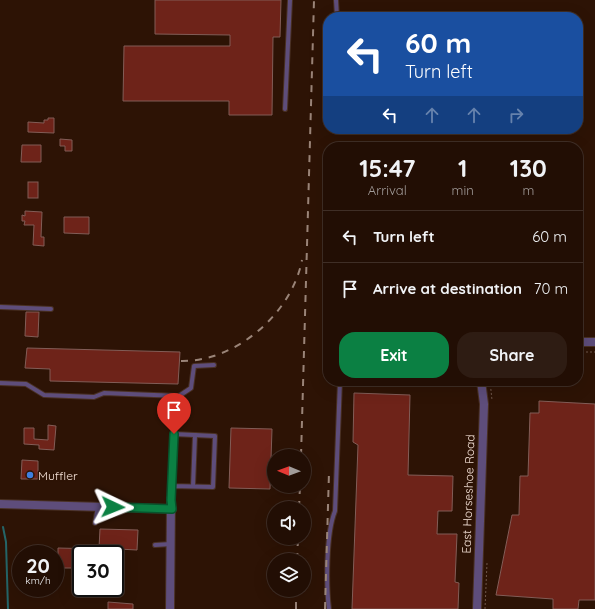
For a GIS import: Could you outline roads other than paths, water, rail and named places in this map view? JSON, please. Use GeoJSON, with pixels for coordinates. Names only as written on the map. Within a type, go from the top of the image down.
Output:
{"type":"FeatureCollection","features":[{"type":"Feature","properties":{"kind":"street"},"geometry":{"type":"LineString","coordinates":[[583,342],[595,342]]}},
{"type":"Feature","properties":{"kind":"street","name":"East Horseshoe Road"},"geometry":{"type":"LineString","coordinates":[[477,609],[484,404],[482,386]]}},
{"type":"Feature","properties":{"kind":"street"},"geometry":{"type":"LineString","coordinates":[[170,609],[172,544],[171,500]]}},
{"type":"Feature","properties":{"kind":"street"},"geometry":{"type":"LineString","coordinates":[[0,504],[172,509]]}},
{"type":"Feature","properties":{"kind":"lane"},"geometry":{"type":"LineString","coordinates":[[285,109],[290,0]]}},
{"type":"Feature","properties":{"kind":"lane"},"geometry":{"type":"LineString","coordinates":[[336,0],[337,12]]}},
{"type":"Feature","properties":{"kind":"lane"},"geometry":{"type":"LineString","coordinates":[[0,308],[51,309]]}},
{"type":"Feature","properties":{"kind":"lane"},"geometry":{"type":"LineString","coordinates":[[0,383],[26,384],[44,395],[94,397],[104,393],[179,396],[191,388],[194,366],[214,365]]}},
{"type":"Feature","properties":{"kind":"lane"},"geometry":{"type":"LineString","coordinates":[[328,609],[329,537],[331,522],[335,511],[340,386]]}},
{"type":"Feature","properties":{"kind":"lane"},"geometry":{"type":"LineString","coordinates":[[171,500],[174,434],[215,436],[213,487],[172,486]]}},
{"type":"Feature","properties":{"kind":"lane"},"geometry":{"type":"LineString","coordinates":[[193,486],[195,435]]}},
{"type":"Feature","properties":{"kind":"lane"},"geometry":{"type":"LineString","coordinates":[[96,523],[98,507]]}},
{"type":"Feature","properties":{"kind":"lane"},"geometry":{"type":"LineString","coordinates":[[155,545],[172,544]]}},
{"type":"Feature","properties":{"kind":"waterway"},"geometry":{"type":"LineString","coordinates":[[3,527],[6,542],[8,609]]}},
{"type":"Feature","properties":{"kind":"railway"},"geometry":{"type":"LineString","coordinates":[[301,449],[314,0]]}},
{"type":"Feature","properties":{"kind":"railway"},"geometry":{"type":"LineString","coordinates":[[181,361],[202,359],[222,353],[241,343],[258,331],[274,316],[287,298],[296,280],[302,260]]}},
{"type":"Feature","properties":{"kind":"railway"},"geometry":{"type":"LineString","coordinates":[[325,609],[329,472]]}},
{"type":"Feature","properties":{"kind":"railway"},"geometry":{"type":"LineString","coordinates":[[299,501],[300,493]]}},
{"type":"Feature","properties":{"kind":"railway"},"geometry":{"type":"LineString","coordinates":[[297,553],[298,545]]}},
{"type":"Feature","properties":{"kind":"railway"},"geometry":{"type":"LineString","coordinates":[[296,597],[296,609]]}},
{"type":"Feature","properties":{"kind":"place","name":"Muffler"},"geometry":{"type":"Point","coordinates":[30,475]}}]}
